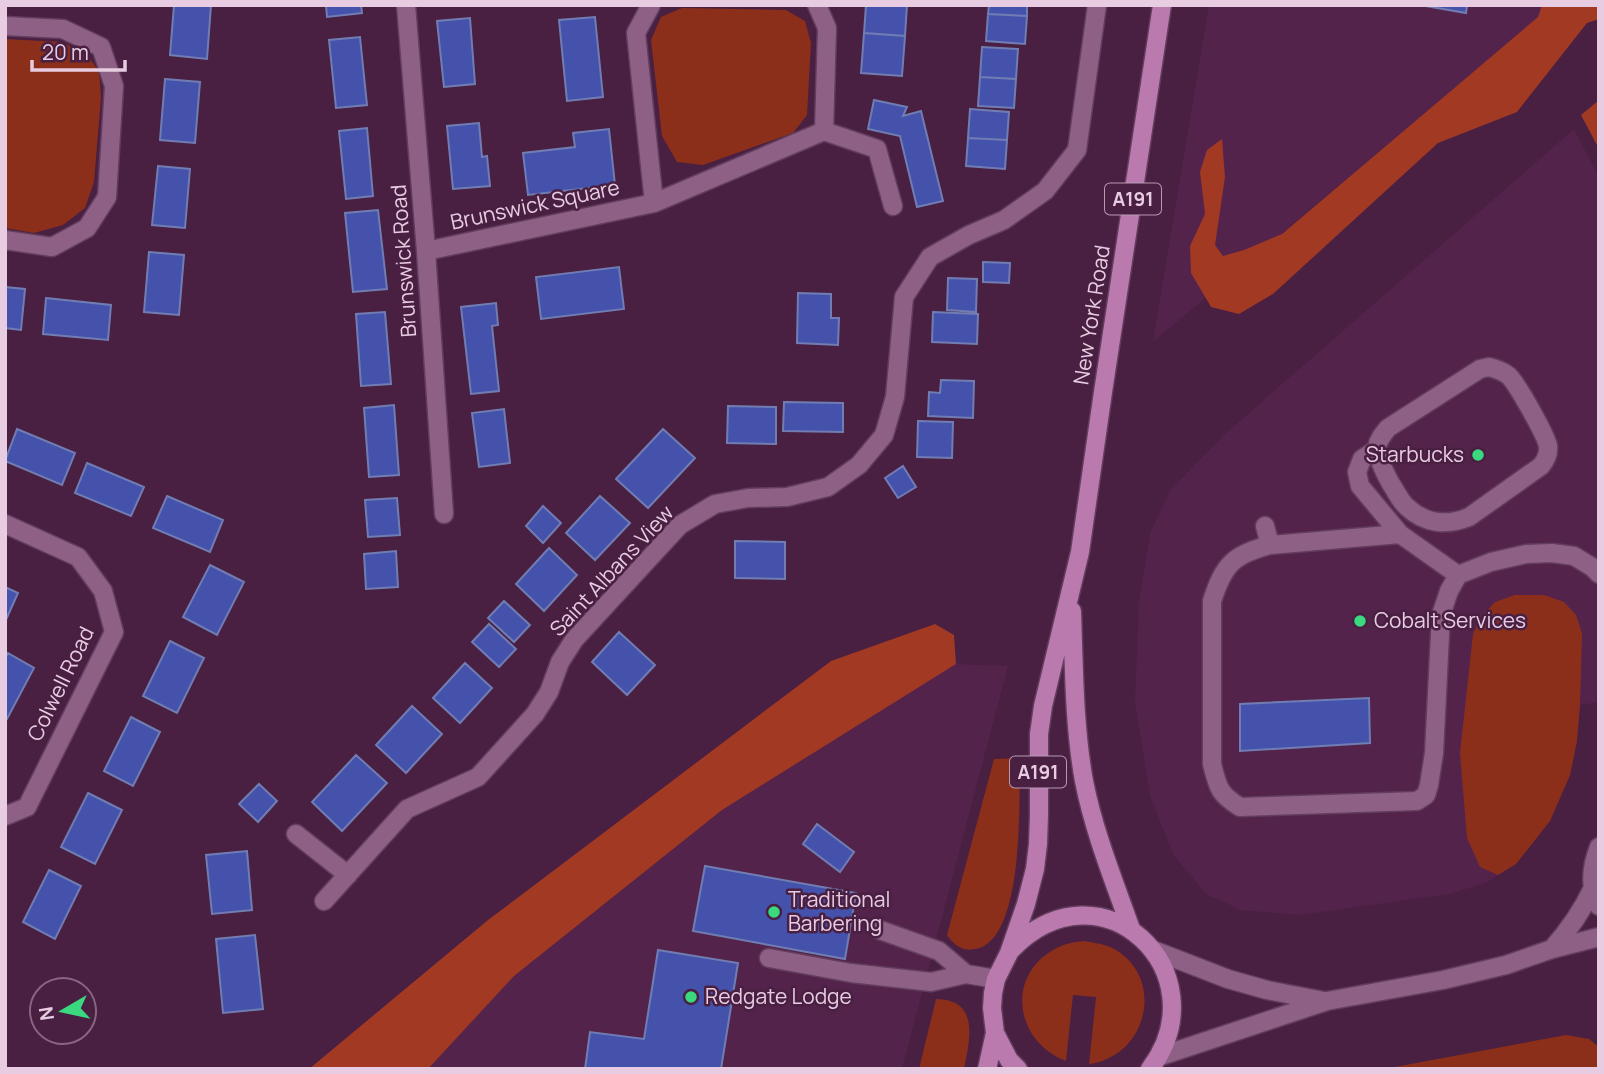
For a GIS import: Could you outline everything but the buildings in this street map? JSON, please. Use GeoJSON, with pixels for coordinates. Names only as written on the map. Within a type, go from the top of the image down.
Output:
{"type":"FeatureCollection","features":[{"type":"Feature","properties":{"kind":"main road","name":"New York Road"},"geometry":{"type":"LineString","coordinates":[[987,1069],[995,1032],[992,1008],[996,979],[1009,953],[1035,869],[1039,815],[1039,734],[1043,706],[1080,552],[1162,5]]}},
{"type":"Feature","properties":{"kind":"main road","name":"New York Road"},"geometry":{"type":"LineString","coordinates":[[1071,590],[1074,680],[1084,782],[1093,818],[1131,929]]}},
{"type":"Feature","properties":{"kind":"main road","name":"New York Road"},"geometry":{"type":"LineString","coordinates":[[1009,953],[1034,930],[1067,917],[1100,916],[1131,929],[1153,950],[1164,968],[1171,1003],[1170,1024],[1165,1043],[1154,1063]]}},
{"type":"Feature","properties":{"kind":"main road","name":"New York Road"},"geometry":{"type":"LineString","coordinates":[[995,1032],[1009,1060],[1018,1069]]}},
{"type":"Feature","properties":{"kind":"street","name":"Brunswick Road"},"geometry":{"type":"LineString","coordinates":[[406,5],[444,513]]}},
{"type":"Feature","properties":{"kind":"street","name":"Brunswick Square"},"geometry":{"type":"LineString","coordinates":[[650,5],[636,33],[654,203]]}},
{"type":"Feature","properties":{"kind":"street"},"geometry":{"type":"LineString","coordinates":[[817,5],[827,28],[824,131],[877,149],[893,206]]}},
{"type":"Feature","properties":{"kind":"street","name":"Saint Albans View"},"geometry":{"type":"LineString","coordinates":[[324,901],[407,809],[478,777],[536,714],[549,692],[560,662],[574,640],[680,525],[715,504],[748,498],[787,497],[828,486],[859,466],[884,435],[895,397],[904,297],[930,257],[969,235],[1004,220],[1025,206],[1045,191],[1077,150],[1097,5]]}},
{"type":"Feature","properties":{"kind":"street"},"geometry":{"type":"LineString","coordinates":[[5,26],[63,29],[101,47],[114,86],[107,197],[87,228],[52,247],[5,240]]}},
{"type":"Feature","properties":{"kind":"street","name":"Brunswick Square"},"geometry":{"type":"LineString","coordinates":[[426,251],[654,203],[824,131]]}},
{"type":"Feature","properties":{"kind":"street"},"geometry":{"type":"LineString","coordinates":[[1377,449],[1386,475],[1405,506],[1421,518],[1440,523],[1457,522],[1469,517],[1541,466],[1547,458],[1548,447],[1542,431],[1511,378],[1502,370],[1489,366],[1480,369],[1388,428],[1380,438],[1377,449],[1362,459],[1357,472],[1360,486],[1400,534],[1458,575]]}},
{"type":"Feature","properties":{"kind":"street","name":"Colwell Road"},"geometry":{"type":"LineString","coordinates":[[5,524],[78,557],[103,591],[114,632],[27,807],[5,816]]}},
{"type":"Feature","properties":{"kind":"street"},"geometry":{"type":"LineString","coordinates":[[1265,526],[1270,545]]}},
{"type":"Feature","properties":{"kind":"street"},"geometry":{"type":"LineString","coordinates":[[1400,534],[1270,545],[1249,551],[1230,563],[1219,579],[1212,601],[1212,764],[1218,787],[1227,799],[1240,807],[1417,801],[1426,795],[1434,753],[1441,615],[1458,575],[1503,559],[1526,554],[1552,553],[1574,556],[1599,574]]}},
{"type":"Feature","properties":{"kind":"street"},"geometry":{"type":"LineString","coordinates":[[296,834],[348,875]]}},
{"type":"Feature","properties":{"kind":"street"},"geometry":{"type":"LineString","coordinates":[[1599,847],[1592,873],[1592,888],[1599,906]]}},
{"type":"Feature","properties":{"kind":"street"},"geometry":{"type":"LineString","coordinates":[[1552,948],[1583,908],[1592,888]]}},
{"type":"Feature","properties":{"kind":"street"},"geometry":{"type":"LineString","coordinates":[[880,930],[939,951],[965,974]]}},
{"type":"Feature","properties":{"kind":"street"},"geometry":{"type":"LineString","coordinates":[[1154,1063],[1327,1001],[1443,980],[1506,965],[1552,948],[1599,937]]}},
{"type":"Feature","properties":{"kind":"street"},"geometry":{"type":"LineString","coordinates":[[1153,950],[1228,979],[1267,990],[1327,1001]]}},
{"type":"Feature","properties":{"kind":"street"},"geometry":{"type":"LineString","coordinates":[[769,958],[851,973],[932,982],[965,974],[996,979]]}},
{"type":"Feature","properties":{"kind":"shaded area"},"geometry":{"type":"Polygon","coordinates":[[[1209,5],[1553,5],[1153,342],[1209,5]]]}},
{"type":"Feature","properties":{"kind":"shaded area"},"geometry":{"type":"Polygon","coordinates":[[[1542,5],[1599,5],[1599,19],[1587,23],[1517,112],[1438,143],[1273,294],[1239,314],[1211,307],[1191,273],[1190,246],[1205,214],[1200,172],[1207,150],[1222,139],[1225,177],[1215,245],[1223,256],[1282,234],[1538,17],[1542,5]]]}},
{"type":"Feature","properties":{"kind":"shaded area"},"geometry":{"type":"Polygon","coordinates":[[[682,8],[786,10],[805,21],[811,43],[807,115],[793,133],[703,165],[677,162],[662,136],[651,40],[661,17],[682,8]]]}},
{"type":"Feature","properties":{"kind":"shaded area"},"geometry":{"type":"Polygon","coordinates":[[[5,39],[62,42],[86,54],[99,71],[101,97],[94,182],[85,208],[63,225],[34,233],[5,228],[5,39]]]}},
{"type":"Feature","properties":{"kind":"shaded area"},"geometry":{"type":"Polygon","coordinates":[[[1599,100],[1599,149],[1581,115],[1599,100]]]}},
{"type":"Feature","properties":{"kind":"shaded area"},"geometry":{"type":"Polygon","coordinates":[[[1574,129],[1599,177],[1599,702],[1580,705],[1570,776],[1550,821],[1516,864],[1486,883],[1449,894],[1300,915],[1241,910],[1206,894],[1173,854],[1150,796],[1135,702],[1139,602],[1150,533],[1171,489],[1226,433],[1574,129]]]}},
{"type":"Feature","properties":{"kind":"shaded area"},"geometry":{"type":"Polygon","coordinates":[[[1515,595],[1544,595],[1564,602],[1576,615],[1582,633],[1580,705],[1577,741],[1570,775],[1550,821],[1516,864],[1498,875],[1480,867],[1467,838],[1460,753],[1473,634],[1482,616],[1495,602],[1515,595]]]}},
{"type":"Feature","properties":{"kind":"shaded area"},"geometry":{"type":"Polygon","coordinates":[[[935,624],[954,635],[956,664],[722,810],[514,976],[428,1069],[309,1069],[488,920],[831,661],[935,624]]]}},
{"type":"Feature","properties":{"kind":"shaded area"},"geometry":{"type":"Polygon","coordinates":[[[956,664],[1008,666],[902,1069],[428,1069],[514,976],[722,810],[956,664]]]}},
{"type":"Feature","properties":{"kind":"shaded area"},"geometry":{"type":"Polygon","coordinates":[[[1020,758],[1017,859],[1006,913],[997,933],[984,946],[970,950],[962,948],[947,935],[994,759],[1020,758]]]}},
{"type":"Feature","properties":{"kind":"shaded area"},"geometry":{"type":"Polygon","coordinates":[[[1084,941],[1112,948],[1132,964],[1141,980],[1144,998],[1143,1016],[1136,1033],[1124,1048],[1109,1058],[1089,1064],[1096,997],[1073,995],[1066,1061],[1049,1052],[1036,1040],[1027,1025],[1023,1009],[1023,992],[1028,976],[1038,962],[1061,946],[1084,941]]]}},
{"type":"Feature","properties":{"kind":"shaded area"},"geometry":{"type":"Polygon","coordinates":[[[936,999],[960,1006],[966,1014],[969,1034],[964,1069],[919,1069],[936,999]]]}},
{"type":"Feature","properties":{"kind":"shaded area"},"geometry":{"type":"Polygon","coordinates":[[[1566,1035],[1589,1039],[1599,1047],[1599,1069],[1384,1069],[1566,1035]]]}},
{"type":"Feature","properties":{"kind":"place","name":"Starbucks"},"geometry":{"type":"Point","coordinates":[1478,455]}},
{"type":"Feature","properties":{"kind":"place","name":"Cobalt Services"},"geometry":{"type":"Point","coordinates":[1360,621]}},
{"type":"Feature","properties":{"kind":"place","name":"Traditional Barbering"},"geometry":{"type":"Point","coordinates":[774,912]}},
{"type":"Feature","properties":{"kind":"place","name":"Redgate Lodge"},"geometry":{"type":"Point","coordinates":[691,997]}}]}
